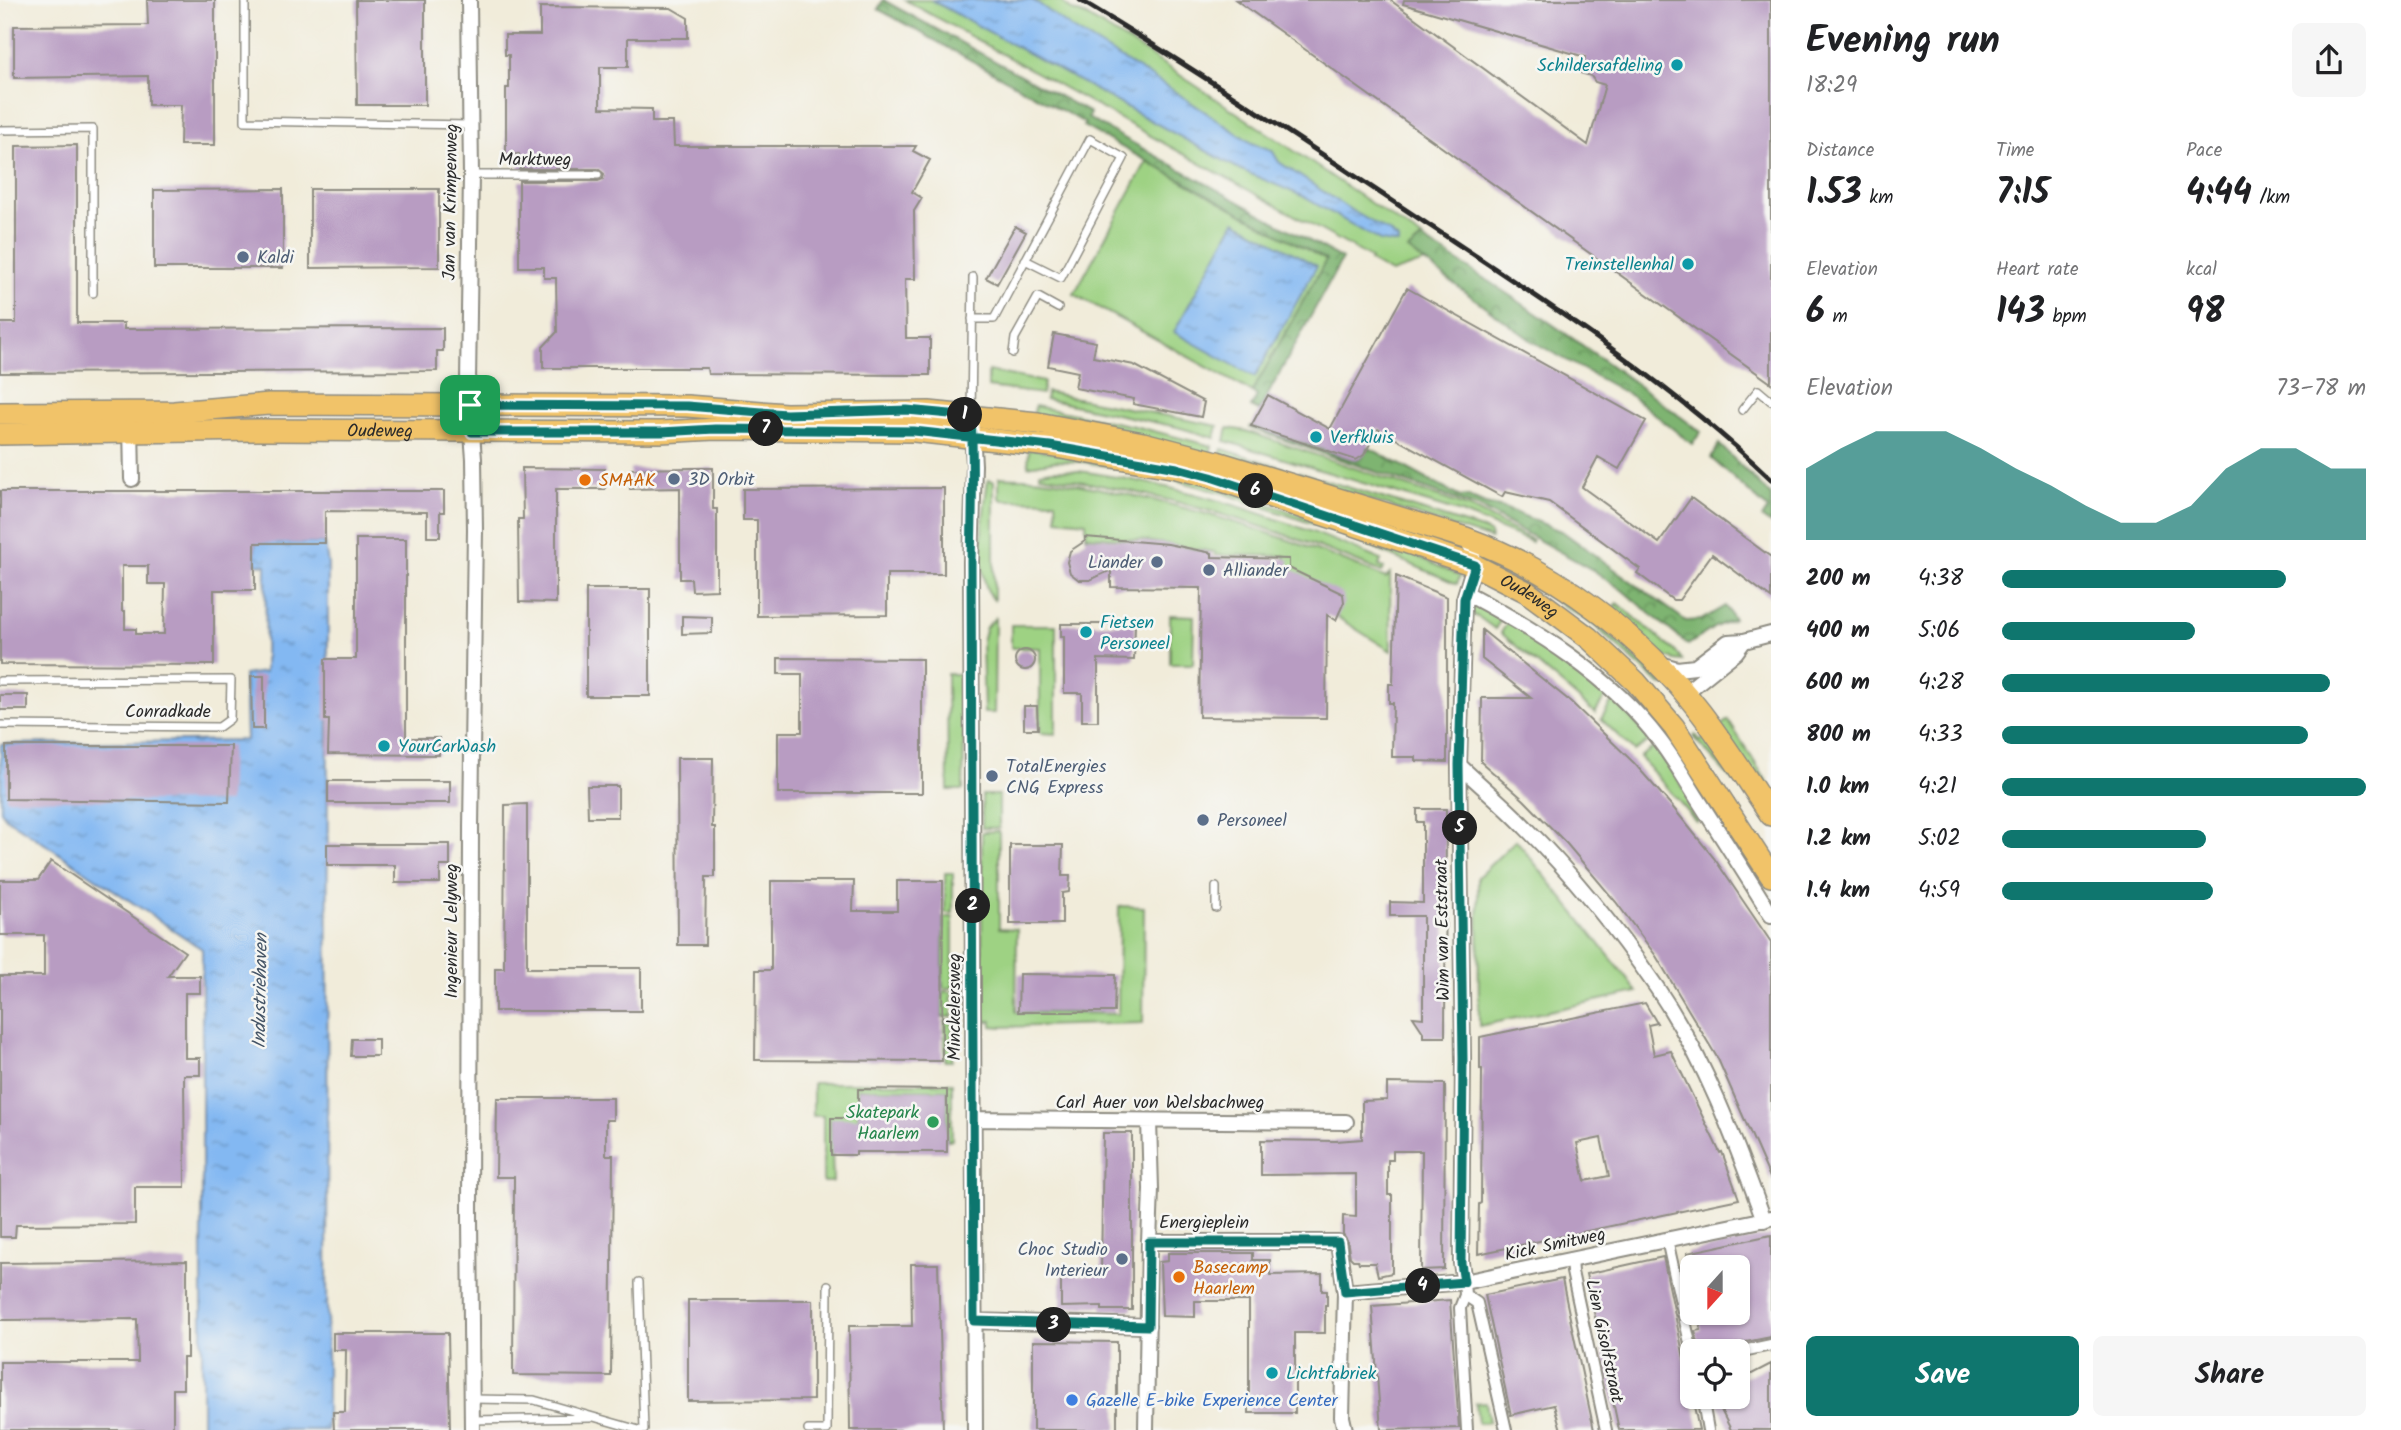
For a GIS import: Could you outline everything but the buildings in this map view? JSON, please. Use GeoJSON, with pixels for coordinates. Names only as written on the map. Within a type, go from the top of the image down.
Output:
{"type":"FeatureCollection","features":[{"type":"Feature","properties":{"kind":"main road","name":"Oudeweg"},"geometry":{"type":"LineString","coordinates":[[0,434],[131,423],[174,412],[269,404],[687,406],[786,414],[907,410],[1050,446],[1166,466],[1211,477],[1475,565],[1527,592],[1566,620],[1636,682],[1674,727],[1771,876]]}},
{"type":"Feature","properties":{"kind":"main road","name":"Oudeweg"},"geometry":{"type":"LineString","coordinates":[[0,413],[258,430],[914,431],[1038,423],[1113,436],[1194,455],[1466,538],[1491,547],[1537,571],[1606,618],[1657,663],[1702,714],[1771,815]]}},
{"type":"Feature","properties":{"kind":"main road"},"geometry":{"type":"LineString","coordinates":[[1611,658],[1631,661],[1670,698],[1675,699],[1685,693]]}},
{"type":"Feature","properties":{"kind":"street","name":"Jan van Krimpenweg"},"geometry":{"type":"LineString","coordinates":[[469,0],[471,175],[468,381],[472,432]]}},
{"type":"Feature","properties":{"kind":"street"},"geometry":{"type":"LineString","coordinates":[[131,423],[132,479]]}},
{"type":"Feature","properties":{"kind":"street","name":"Minckelersweg"},"geometry":{"type":"LineString","coordinates":[[972,426],[975,1430]]}},
{"type":"Feature","properties":{"kind":"street","name":"Ingenieur Lelyweg"},"geometry":{"type":"LineString","coordinates":[[472,432],[475,529],[471,870],[472,1425]]}},
{"type":"Feature","properties":{"kind":"street"},"geometry":{"type":"LineString","coordinates":[[1466,538],[1473,551],[1475,565]]}},
{"type":"Feature","properties":{"kind":"street","name":"Wim van Eststraat"},"geometry":{"type":"LineString","coordinates":[[1465,1289],[1461,1263],[1463,1047],[1459,765],[1464,599],[1475,565]]}},
{"type":"Feature","properties":{"kind":"street","name":"Oudeweg"},"geometry":{"type":"LineString","coordinates":[[1466,593],[1502,611],[1586,668],[1623,701],[1659,739],[1771,915]]}},
{"type":"Feature","properties":{"kind":"street"},"geometry":{"type":"LineString","coordinates":[[1657,663],[1677,669],[1695,667],[1728,642],[1771,634]]}},
{"type":"Feature","properties":{"kind":"street"},"geometry":{"type":"LineString","coordinates":[[1685,693],[1736,652],[1744,641]]}},
{"type":"Feature","properties":{"kind":"street"},"geometry":{"type":"LineString","coordinates":[[1459,765],[1524,826],[1585,891],[1658,990],[1709,1082],[1769,1218]]}},
{"type":"Feature","properties":{"kind":"street","name":"Carl Auer von Welsbachweg"},"geometry":{"type":"LineString","coordinates":[[974,1119],[1346,1122]]}},
{"type":"Feature","properties":{"kind":"street","name":"Energieplein"},"geometry":{"type":"LineString","coordinates":[[1149,1121],[1149,1242],[1338,1242],[1345,1292]]}},
{"type":"Feature","properties":{"kind":"street","name":"Kick Smitweg"},"geometry":{"type":"LineString","coordinates":[[1345,1292],[1465,1289],[1571,1260],[1769,1218]]}},
{"type":"Feature","properties":{"kind":"street"},"geometry":{"type":"LineString","coordinates":[[1667,1240],[1689,1339]]}},
{"type":"Feature","properties":{"kind":"street"},"geometry":{"type":"LineString","coordinates":[[1146,1430],[1149,1242]]}},
{"type":"Feature","properties":{"kind":"street","name":"Lien Gisolfstraat"},"geometry":{"type":"LineString","coordinates":[[1571,1260],[1606,1430]]}},
{"type":"Feature","properties":{"kind":"street"},"geometry":{"type":"LineString","coordinates":[[1465,1289],[1460,1308],[1467,1430]]}},
{"type":"Feature","properties":{"kind":"street"},"geometry":{"type":"LineString","coordinates":[[1465,1289],[1477,1303],[1506,1430]]}},
{"type":"Feature","properties":{"kind":"street"},"geometry":{"type":"LineString","coordinates":[[1345,1292],[1342,1417],[1345,1430]]}},
{"type":"Feature","properties":{"kind":"street"},"geometry":{"type":"LineString","coordinates":[[974,1321],[1148,1326]]}},
{"type":"Feature","properties":{"kind":"street"},"geometry":{"type":"LineString","coordinates":[[1750,1349],[1771,1345]]}},
{"type":"Feature","properties":{"kind":"street"},"geometry":{"type":"LineString","coordinates":[[1704,1409],[1708,1430]]}},
{"type":"Feature","properties":{"kind":"lane"},"geometry":{"type":"LineString","coordinates":[[245,0],[245,121],[470,125]]}},
{"type":"Feature","properties":{"kind":"lane"},"geometry":{"type":"LineString","coordinates":[[0,130],[93,129],[93,293]]}},
{"type":"Feature","properties":{"kind":"lane"},"geometry":{"type":"LineString","coordinates":[[972,319],[994,319],[1025,260],[1090,139],[1124,158],[1061,278],[1025,260]]}},
{"type":"Feature","properties":{"kind":"lane","name":"Marktweg"},"geometry":{"type":"LineString","coordinates":[[471,175],[598,175]]}},
{"type":"Feature","properties":{"kind":"lane"},"geometry":{"type":"LineString","coordinates":[[972,426],[973,277]]}},
{"type":"Feature","properties":{"kind":"lane"},"geometry":{"type":"LineString","coordinates":[[1013,353],[1015,338],[1038,297],[1058,308]]}},
{"type":"Feature","properties":{"kind":"lane"},"geometry":{"type":"LineString","coordinates":[[1742,410],[1758,390],[1771,401]]}},
{"type":"Feature","properties":{"kind":"lane","name":"Conradkade"},"geometry":{"type":"LineString","coordinates":[[0,681],[231,680],[230,719],[219,727],[0,725]]}},
{"type":"Feature","properties":{"kind":"lane"},"geometry":{"type":"LineString","coordinates":[[1216,887],[1216,908]]}},
{"type":"Feature","properties":{"kind":"lane"},"geometry":{"type":"LineString","coordinates":[[472,1399],[534,1400],[641,1430],[639,1282]]}},
{"type":"Feature","properties":{"kind":"lane"},"geometry":{"type":"LineString","coordinates":[[808,1430],[827,1430],[828,1285]]}},
{"type":"Feature","properties":{"kind":"lane"},"geometry":{"type":"LineString","coordinates":[[472,1425],[601,1418]]}},
{"type":"Feature","properties":{"kind":"green space"},"geometry":{"type":"Polygon","coordinates":[[[883,0],[1090,113],[1088,118],[1342,259],[1259,411],[1251,407],[1257,396],[1252,392],[1326,260],[878,9],[883,0]]]}},
{"type":"Feature","properties":{"kind":"green space"},"geometry":{"type":"Polygon","coordinates":[[[905,0],[1059,0],[1073,11],[1142,50],[1422,238],[1409,250],[1425,262],[1391,273],[1370,261],[1364,254],[905,0]]]}},
{"type":"Feature","properties":{"kind":"green space"},"geometry":{"type":"Polygon","coordinates":[[[1147,161],[1327,260],[1252,392],[1074,294],[1147,161]]]}},
{"type":"Feature","properties":{"kind":"green space"},"geometry":{"type":"Polygon","coordinates":[[[1422,239],[1564,332],[1701,432],[1692,444],[1633,397],[1532,341],[1408,250],[1422,239]]]}},
{"type":"Feature","properties":{"kind":"green space"},"geometry":{"type":"Polygon","coordinates":[[[988,371],[1044,382],[1042,394],[988,387],[988,371]]]}},
{"type":"Feature","properties":{"kind":"green space"},"geometry":{"type":"Polygon","coordinates":[[[1047,392],[1218,426],[1215,438],[1177,427],[1045,399],[1047,392]]]}},
{"type":"Feature","properties":{"kind":"green space"},"geometry":{"type":"Polygon","coordinates":[[[1035,406],[1134,426],[1212,446],[1210,455],[1033,419],[1035,406]]]}},
{"type":"Feature","properties":{"kind":"green space"},"geometry":{"type":"Polygon","coordinates":[[[1251,426],[1352,460],[1361,459],[1368,447],[1460,497],[1467,496],[1504,508],[1563,532],[1686,621],[1701,620],[1725,606],[1734,619],[1715,627],[1688,645],[1622,590],[1593,570],[1480,508],[1250,428],[1251,426]]]}},
{"type":"Feature","properties":{"kind":"green space"},"geometry":{"type":"Polygon","coordinates":[[[1228,428],[1246,431],[1471,508],[1532,542],[1461,513],[1225,441],[1228,428]]]}},
{"type":"Feature","properties":{"kind":"green space"},"geometry":{"type":"Polygon","coordinates":[[[1719,444],[1771,496],[1771,524],[1762,518],[1768,509],[1711,458],[1719,444]]]}},
{"type":"Feature","properties":{"kind":"green space"},"geometry":{"type":"Polygon","coordinates":[[[1029,448],[1205,482],[1403,550],[1460,576],[1457,584],[1333,531],[1223,493],[1160,476],[1084,462],[1055,461],[1028,466],[1029,448]]]}},
{"type":"Feature","properties":{"kind":"green space"},"geometry":{"type":"Polygon","coordinates":[[[1222,449],[1285,468],[1281,479],[1219,458],[1222,449]]]}},
{"type":"Feature","properties":{"kind":"green space"},"geometry":{"type":"Polygon","coordinates":[[[1052,470],[1112,476],[1227,503],[1351,547],[1381,560],[1379,566],[1384,568],[1382,572],[1298,539],[1214,512],[1129,491],[1040,475],[1040,472],[1052,470]]]}},
{"type":"Feature","properties":{"kind":"green space"},"geometry":{"type":"Polygon","coordinates":[[[1299,472],[1481,529],[1490,534],[1491,539],[1298,477],[1299,472]]]}},
{"type":"Feature","properties":{"kind":"green space"},"geometry":{"type":"Polygon","coordinates":[[[999,477],[1055,480],[1193,510],[1323,552],[1386,578],[1390,574],[1391,651],[1329,612],[1285,569],[1285,556],[1215,555],[1215,552],[1140,540],[1086,536],[1086,522],[1057,519],[1056,501],[1002,500],[999,497],[999,477]]]}},
{"type":"Feature","properties":{"kind":"green space"},"geometry":{"type":"Polygon","coordinates":[[[988,480],[994,481],[994,600],[984,577],[982,561],[988,480]]]}},
{"type":"Feature","properties":{"kind":"green space"},"geometry":{"type":"Polygon","coordinates":[[[1539,586],[1605,631],[1665,685],[1656,681],[1596,627],[1537,589],[1539,586]]]}},
{"type":"Feature","properties":{"kind":"green space"},"geometry":{"type":"Polygon","coordinates":[[[1617,603],[1675,651],[1683,661],[1672,659],[1653,649],[1614,606],[1617,603]]]}},
{"type":"Feature","properties":{"kind":"green space"},"geometry":{"type":"Polygon","coordinates":[[[1474,604],[1502,618],[1495,629],[1469,613],[1470,606],[1474,604]]]}},
{"type":"Feature","properties":{"kind":"green space"},"geometry":{"type":"Polygon","coordinates":[[[1170,615],[1194,616],[1193,664],[1170,664],[1170,615]]]}},
{"type":"Feature","properties":{"kind":"green space"},"geometry":{"type":"Polygon","coordinates":[[[995,618],[994,713],[984,713],[982,641],[986,627],[995,618]]]}},
{"type":"Feature","properties":{"kind":"green space"},"geometry":{"type":"Polygon","coordinates":[[[1508,621],[1550,647],[1608,693],[1595,713],[1501,633],[1508,621]]]}},
{"type":"Feature","properties":{"kind":"green space"},"geometry":{"type":"Polygon","coordinates":[[[1011,625],[1056,625],[1056,734],[1040,733],[1040,648],[1011,648],[1011,625]]]}},
{"type":"Feature","properties":{"kind":"green space"},"geometry":{"type":"Polygon","coordinates":[[[947,674],[962,674],[965,679],[963,790],[948,790],[947,674]]]}},
{"type":"Feature","properties":{"kind":"green space"},"geometry":{"type":"Polygon","coordinates":[[[1614,699],[1651,740],[1634,751],[1601,719],[1614,699]]]}},
{"type":"Feature","properties":{"kind":"green space"},"geometry":{"type":"Polygon","coordinates":[[[1728,720],[1771,788],[1771,802],[1719,727],[1728,720]]]}},
{"type":"Feature","properties":{"kind":"green space"},"geometry":{"type":"Polygon","coordinates":[[[1695,735],[1700,741],[1706,737],[1736,779],[1733,781],[1693,737],[1695,735]]]}},
{"type":"Feature","properties":{"kind":"green space"},"geometry":{"type":"Polygon","coordinates":[[[1656,746],[1702,816],[1696,821],[1640,757],[1656,746]]]}},
{"type":"Feature","properties":{"kind":"green space"},"geometry":{"type":"Polygon","coordinates":[[[982,795],[999,795],[999,828],[982,828],[982,795]]]}},
{"type":"Feature","properties":{"kind":"green space"},"geometry":{"type":"Polygon","coordinates":[[[999,831],[999,928],[1017,929],[1016,1012],[1118,1014],[1119,906],[1144,907],[1143,1023],[1002,1027],[992,1026],[992,1021],[982,1021],[982,832],[999,831]]]}},
{"type":"Feature","properties":{"kind":"green space"},"geometry":{"type":"Polygon","coordinates":[[[1516,840],[1637,992],[1479,1026],[1478,877],[1516,840]]]}},
{"type":"Feature","properties":{"kind":"green space"},"geometry":{"type":"Polygon","coordinates":[[[945,873],[953,873],[953,913],[945,913],[945,873]]]}},
{"type":"Feature","properties":{"kind":"green space"},"geometry":{"type":"Polygon","coordinates":[[[943,917],[953,917],[953,988],[943,988],[943,917]]]}},
{"type":"Feature","properties":{"kind":"green space"},"geometry":{"type":"Polygon","coordinates":[[[942,991],[952,992],[952,1017],[942,1017],[942,991]]]}},
{"type":"Feature","properties":{"kind":"green space"},"geometry":{"type":"Polygon","coordinates":[[[945,1021],[952,1021],[952,1061],[945,1061],[945,1021]]]}},
{"type":"Feature","properties":{"kind":"green space"},"geometry":{"type":"Polygon","coordinates":[[[813,1083],[952,1083],[952,1140],[947,1140],[947,1090],[858,1089],[858,1120],[831,1120],[833,1182],[823,1182],[823,1116],[813,1116],[813,1083]]]}},
{"type":"Feature","properties":{"kind":"green space"},"geometry":{"type":"Polygon","coordinates":[[[1486,1402],[1489,1422],[1478,1423],[1476,1403],[1486,1402]]]}},
{"type":"Feature","properties":{"kind":"water"},"geometry":{"type":"Polygon","coordinates":[[[931,0],[1032,0],[1038,3],[1073,29],[1252,143],[1272,150],[1279,162],[1389,232],[1398,240],[1398,244],[1380,241],[1302,196],[1239,169],[931,0]]]}},
{"type":"Feature","properties":{"kind":"water"},"geometry":{"type":"Polygon","coordinates":[[[1235,221],[1317,266],[1255,377],[1174,332],[1235,221]]]}},
{"type":"Feature","properties":{"kind":"water","name":"Industriehaven"},"geometry":{"type":"Polygon","coordinates":[[[255,542],[325,543],[328,565],[327,1430],[202,1430],[202,949],[6,818],[1,811],[1,744],[246,740],[244,675],[265,672],[266,565],[255,564],[255,542]]]}},
{"type":"Feature","properties":{"kind":"railway"},"geometry":{"type":"LineString","coordinates":[[1080,0],[1257,112],[1564,315],[1691,409],[1771,479]]}},
{"type":"Feature","properties":{"kind":"place","name":"Schildersafdeling"},"geometry":{"type":"Point","coordinates":[1677,65]}},
{"type":"Feature","properties":{"kind":"place","name":"Kaldi"},"geometry":{"type":"Point","coordinates":[243,257]}},
{"type":"Feature","properties":{"kind":"place","name":"Treinstellenhal"},"geometry":{"type":"Point","coordinates":[1688,264]}},
{"type":"Feature","properties":{"kind":"place","name":"Verfkluis"},"geometry":{"type":"Point","coordinates":[1316,437]}},
{"type":"Feature","properties":{"kind":"place","name":"3D Orbit"},"geometry":{"type":"Point","coordinates":[674,479]}},
{"type":"Feature","properties":{"kind":"place","name":"SMAAK"},"geometry":{"type":"Point","coordinates":[585,480]}},
{"type":"Feature","properties":{"kind":"place","name":"Liander"},"geometry":{"type":"Point","coordinates":[1157,562]}},
{"type":"Feature","properties":{"kind":"place","name":"Alliander"},"geometry":{"type":"Point","coordinates":[1209,570]}},
{"type":"Feature","properties":{"kind":"place","name":"Fietsen Personeel"},"geometry":{"type":"Point","coordinates":[1086,632]}},
{"type":"Feature","properties":{"kind":"place","name":"YourCarWash"},"geometry":{"type":"Point","coordinates":[384,746]}},
{"type":"Feature","properties":{"kind":"place","name":"TotalEnergies CNG Express"},"geometry":{"type":"Point","coordinates":[992,776]}},
{"type":"Feature","properties":{"kind":"place","name":"Personeel"},"geometry":{"type":"Point","coordinates":[1203,820]}},
{"type":"Feature","properties":{"kind":"place","name":"Skatepark Haarlem"},"geometry":{"type":"Point","coordinates":[933,1122]}},
{"type":"Feature","properties":{"kind":"place","name":"Choc Studio Interieur"},"geometry":{"type":"Point","coordinates":[1122,1259]}},
{"type":"Feature","properties":{"kind":"place","name":"Basecamp Haarlem"},"geometry":{"type":"Point","coordinates":[1179,1277]}},
{"type":"Feature","properties":{"kind":"place","name":"Lichtfabriek"},"geometry":{"type":"Point","coordinates":[1272,1373]}},
{"type":"Feature","properties":{"kind":"place","name":"Gazelle E-bike Experience Center"},"geometry":{"type":"Point","coordinates":[1072,1400]}},
{"type":"Feature","properties":{"kind":"route"},"geometry":{"type":"LineString","coordinates":[[470,405],[472,432],[661,432],[715,429],[914,431],[972,436],[1050,446],[1177,468],[1211,477],[1475,565],[1464,599],[1459,765],[1463,1059],[1461,1263],[1464,1282],[1345,1292],[1338,1242],[1149,1242],[1148,1326],[974,1321],[971,562],[974,465],[972,436],[971,416],[907,410],[786,414],[687,406],[470,405]]}}]}
